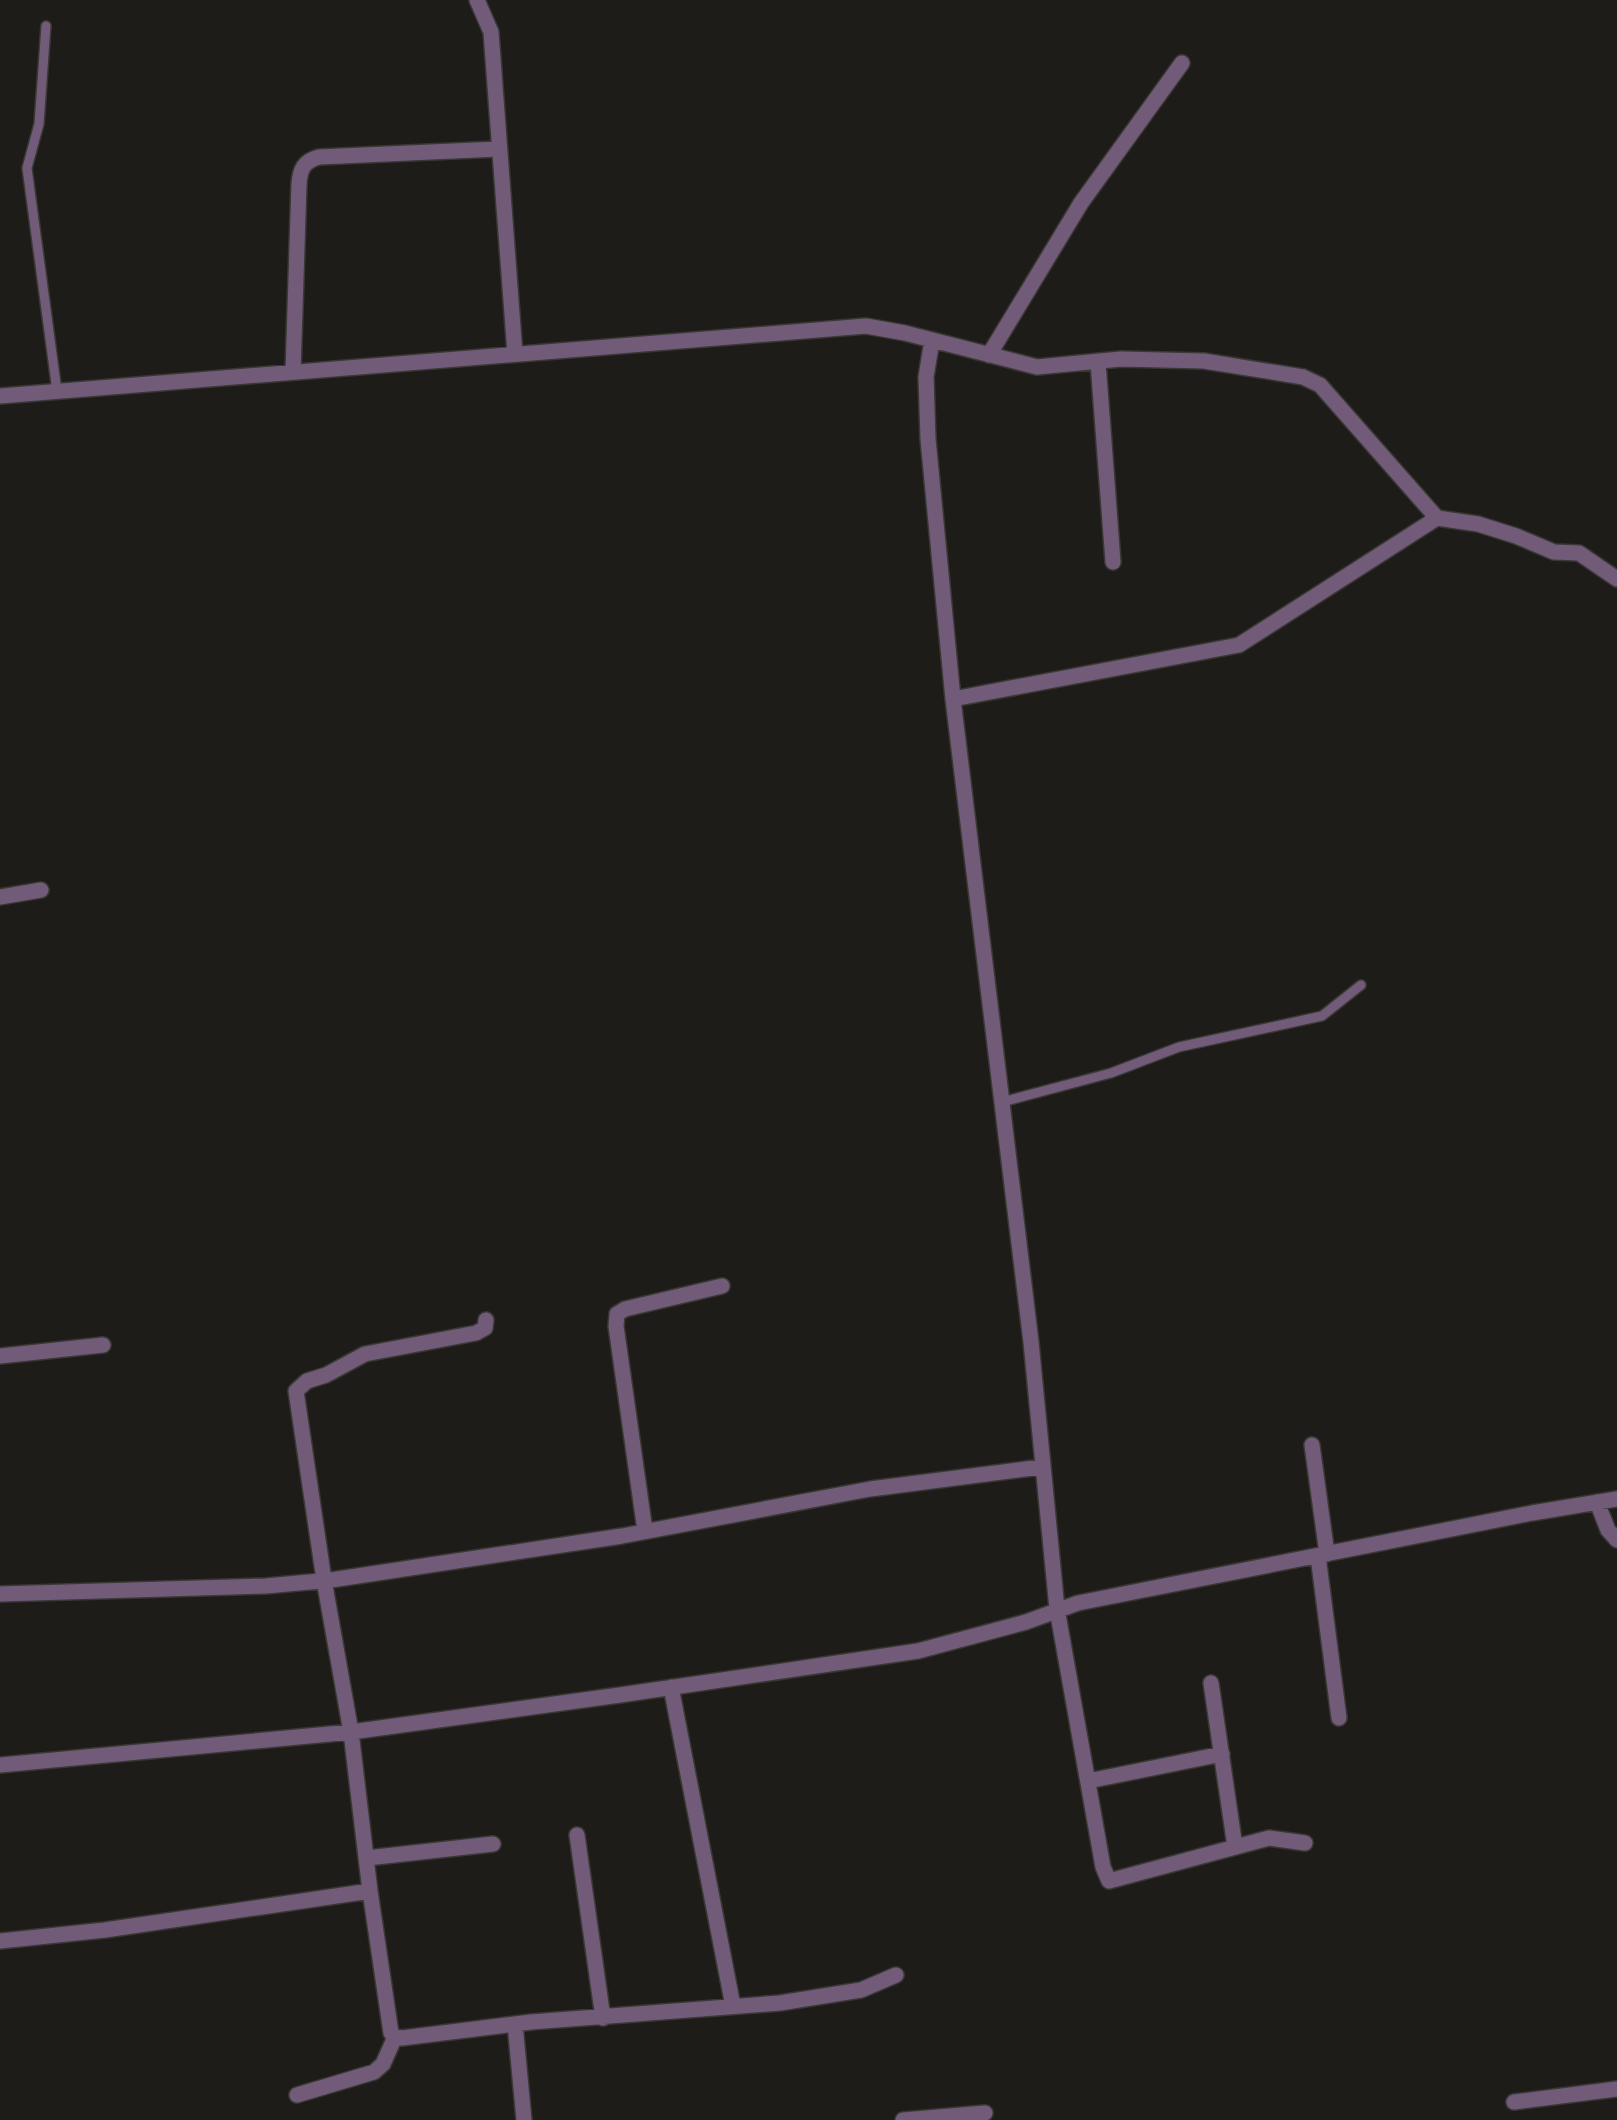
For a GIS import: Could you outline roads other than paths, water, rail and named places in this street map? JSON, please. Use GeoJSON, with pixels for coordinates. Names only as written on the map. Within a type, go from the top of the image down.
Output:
{"type":"FeatureCollection","features":[{"type":"Feature","properties":{"kind":"street"},"geometry":{"type":"LineString","coordinates":[[477,0],[491,32],[515,354]]}},
{"type":"Feature","properties":{"kind":"street"},"geometry":{"type":"LineString","coordinates":[[989,355],[1081,203],[1182,63]]}},
{"type":"Feature","properties":{"kind":"street"},"geometry":{"type":"LineString","coordinates":[[293,372],[299,184],[304,165],[309,160],[319,157],[498,149]]}},
{"type":"Feature","properties":{"kind":"street"},"geometry":{"type":"LineString","coordinates":[[0,396],[866,326],[1037,367],[1098,362],[1204,361],[1312,380],[1320,385],[1437,518],[1478,524],[1516,536],[1554,552],[1579,553],[1617,579]]}},
{"type":"Feature","properties":{"kind":"street"},"geometry":{"type":"LineString","coordinates":[[932,340],[926,377],[928,439],[953,699],[1030,1342],[1057,1609],[1103,1868],[1108,1881],[1269,1838],[1305,1843]]}},
{"type":"Feature","properties":{"kind":"street"},"geometry":{"type":"LineString","coordinates":[[1098,362],[1113,562]]}},
{"type":"Feature","properties":{"kind":"street"},"geometry":{"type":"LineString","coordinates":[[953,699],[1239,645],[1437,518]]}},
{"type":"Feature","properties":{"kind":"street"},"geometry":{"type":"LineString","coordinates":[[0,897],[41,890]]}},
{"type":"Feature","properties":{"kind":"street"},"geometry":{"type":"LineString","coordinates":[[645,1532],[616,1326],[617,1314],[625,1309],[722,1286]]}},
{"type":"Feature","properties":{"kind":"street"},"geometry":{"type":"LineString","coordinates":[[395,2037],[388,2026],[351,1732],[324,1580],[297,1391],[307,1381],[326,1375],[365,1354],[476,1333],[484,1328],[486,1320]]}},
{"type":"Feature","properties":{"kind":"street"},"geometry":{"type":"LineString","coordinates":[[0,1356],[103,1345]]}},
{"type":"Feature","properties":{"kind":"street"},"geometry":{"type":"LineString","coordinates":[[1312,1445],[1339,1718]]}},
{"type":"Feature","properties":{"kind":"street"},"geometry":{"type":"LineString","coordinates":[[0,1594],[266,1586],[324,1580],[645,1532],[870,1489],[1041,1467]]}},
{"type":"Feature","properties":{"kind":"street"},"geometry":{"type":"LineString","coordinates":[[0,1765],[351,1732],[918,1651],[1026,1622],[1057,1609],[1322,1555],[1617,1499]]}},
{"type":"Feature","properties":{"kind":"street"},"geometry":{"type":"LineString","coordinates":[[1597,1502],[1608,1530],[1617,1540]]}},
{"type":"Feature","properties":{"kind":"street"},"geometry":{"type":"LineString","coordinates":[[1211,1683],[1235,1847]]}},
{"type":"Feature","properties":{"kind":"street"},"geometry":{"type":"LineString","coordinates":[[671,1687],[733,2006]]}},
{"type":"Feature","properties":{"kind":"street"},"geometry":{"type":"LineString","coordinates":[[1088,1781],[1222,1754]]}},
{"type":"Feature","properties":{"kind":"street"},"geometry":{"type":"LineString","coordinates":[[577,1835],[603,2018]]}},
{"type":"Feature","properties":{"kind":"street"},"geometry":{"type":"LineString","coordinates":[[367,1858],[493,1844]]}},
{"type":"Feature","properties":{"kind":"street"},"geometry":{"type":"LineString","coordinates":[[0,1941],[105,1930],[370,1891]]}},
{"type":"Feature","properties":{"kind":"street"},"geometry":{"type":"LineString","coordinates":[[395,2037],[515,2024],[827,1997],[861,1990],[896,1975]]}},
{"type":"Feature","properties":{"kind":"street"},"geometry":{"type":"LineString","coordinates":[[515,2024],[524,2120]]}},
{"type":"Feature","properties":{"kind":"street"},"geometry":{"type":"LineString","coordinates":[[297,2095],[374,2072],[383,2064],[395,2037]]}},
{"type":"Feature","properties":{"kind":"street"},"geometry":{"type":"LineString","coordinates":[[1514,2102],[1617,2089]]}},
{"type":"Feature","properties":{"kind":"street"},"geometry":{"type":"LineString","coordinates":[[903,2120],[986,2113]]}},
{"type":"Feature","properties":{"kind":"lane"},"geometry":{"type":"LineString","coordinates":[[46,26],[39,124],[27,168],[57,391]]}},
{"type":"Feature","properties":{"kind":"lane"},"geometry":{"type":"LineString","coordinates":[[1002,1102],[1111,1073],[1179,1047],[1288,1026],[1322,1016],[1360,985]]}}]}
